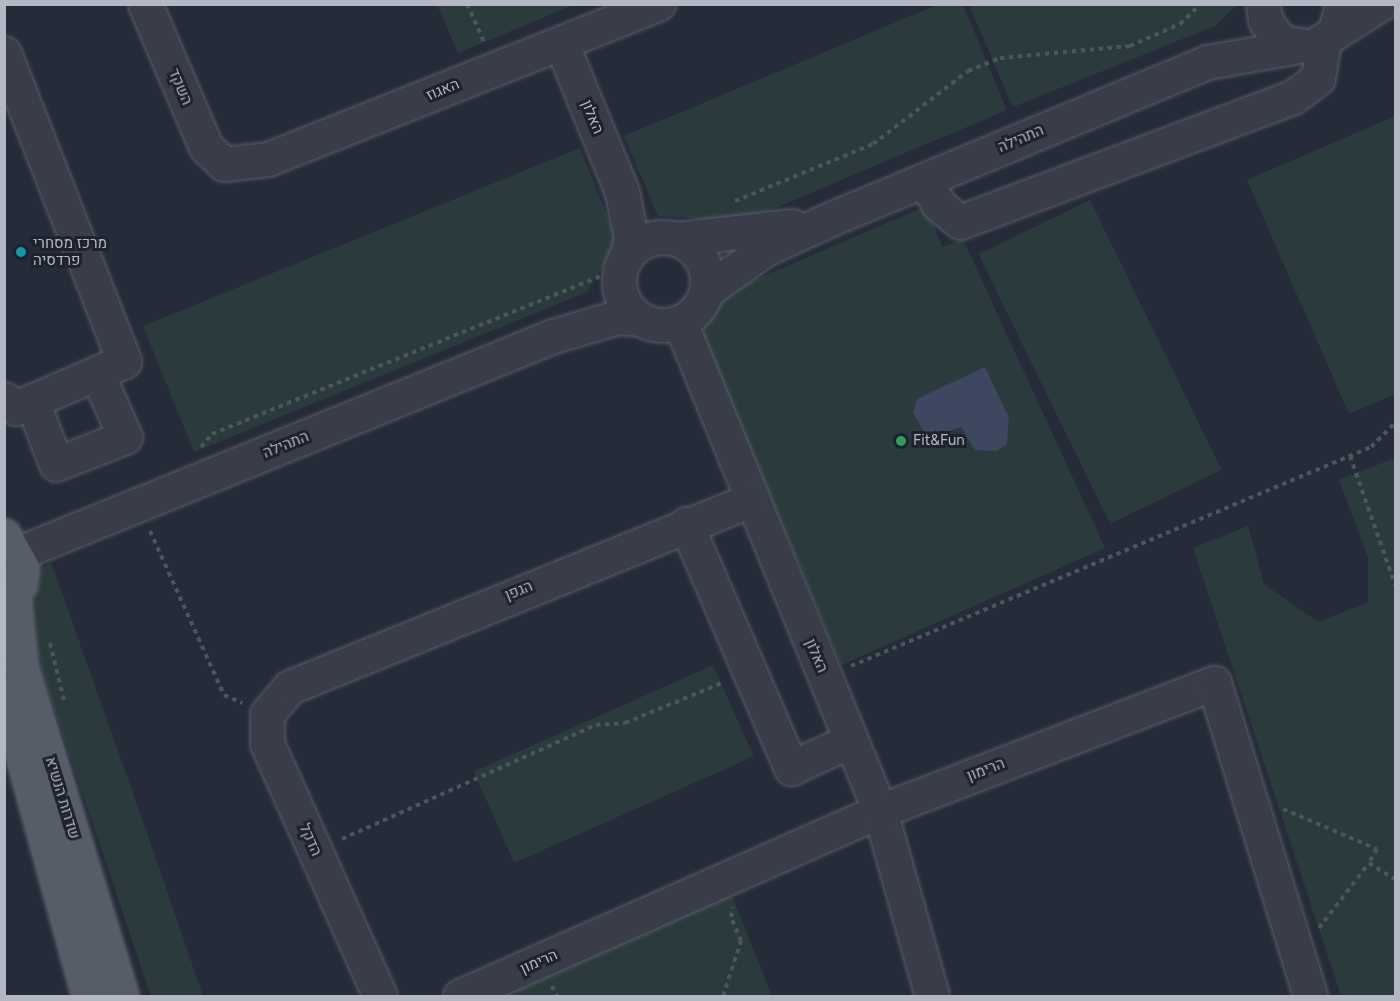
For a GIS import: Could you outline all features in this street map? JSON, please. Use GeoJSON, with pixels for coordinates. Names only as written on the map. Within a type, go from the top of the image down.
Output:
{"type":"FeatureCollection","features":[{"type":"Feature","properties":{"kind":"main road","name":"שדרות הנשיא"},"geometry":{"type":"LineString","coordinates":[[12,544],[20,584],[9,603],[21,666],[122,996]]}},
{"type":"Feature","properties":{"kind":"main road","name":"שדרות הנשיא"},"geometry":{"type":"LineString","coordinates":[[4,690],[88,996]]}},
{"type":"Feature","properties":{"kind":"street","name":"השקד"},"geometry":{"type":"LineString","coordinates":[[145,4],[206,147],[224,164]]}},
{"type":"Feature","properties":{"kind":"street","name":"האגוז"},"geometry":{"type":"LineString","coordinates":[[224,164],[268,159],[658,4]]}},
{"type":"Feature","properties":{"kind":"street","name":"התהילה"},"geometry":{"type":"LineString","coordinates":[[706,291],[765,249],[835,217],[1207,62],[1324,32],[1380,4]]}},
{"type":"Feature","properties":{"kind":"street","name":"התהילה"},"geometry":{"type":"LineString","coordinates":[[1207,62],[1234,42],[1263,6]]}},
{"type":"Feature","properties":{"kind":"street"},"geometry":{"type":"LineString","coordinates":[[924,180],[939,206],[960,222],[1293,97],[1318,78],[1324,32],[1271,32],[1263,6]]}},
{"type":"Feature","properties":{"kind":"street","name":"האלון"},"geometry":{"type":"LineString","coordinates":[[561,42],[622,192],[638,218],[669,238]]}},
{"type":"Feature","properties":{"kind":"street"},"geometry":{"type":"LineString","coordinates":[[4,53],[124,361],[18,400],[56,464],[125,437],[96,373]]}},
{"type":"Feature","properties":{"kind":"street","name":"האלון"},"geometry":{"type":"LineString","coordinates":[[622,192],[631,238],[624,262]]}},
{"type":"Feature","properties":{"kind":"street","name":"התהילה"},"geometry":{"type":"LineString","coordinates":[[669,238],[757,232],[835,217]]}},
{"type":"Feature","properties":{"kind":"street"},"geometry":{"type":"LineString","coordinates":[[669,238],[704,264],[706,291],[701,304],[680,322],[667,325],[640,319],[622,298],[624,262],[638,244],[669,238]]}},
{"type":"Feature","properties":{"kind":"street","name":"התהילה"},"geometry":{"type":"LineString","coordinates":[[553,336],[624,262]]}},
{"type":"Feature","properties":{"kind":"street","name":"התהילה"},"geometry":{"type":"LineString","coordinates":[[12,544],[139,505],[553,336],[618,317],[640,319]]}},
{"type":"Feature","properties":{"kind":"street","name":"האלון"},"geometry":{"type":"LineString","coordinates":[[680,322],[750,500],[880,811],[932,996]]}},
{"type":"Feature","properties":{"kind":"street","name":"הגפן"},"geometry":{"type":"LineString","coordinates":[[267,714],[290,687],[686,524],[750,500]]}},
{"type":"Feature","properties":{"kind":"street"},"geometry":{"type":"LineString","coordinates":[[686,524],[791,768],[851,740]]}},
{"type":"Feature","properties":{"kind":"street","name":"הרימון"},"geometry":{"type":"LineString","coordinates":[[460,996],[880,811],[1214,683],[1310,996]]}},
{"type":"Feature","properties":{"kind":"street","name":"הדקל"},"geometry":{"type":"LineString","coordinates":[[267,714],[267,743],[380,996]]}},
{"type":"Feature","properties":{"kind":"path"},"geometry":{"type":"LineString","coordinates":[[466,4],[497,68]]}},
{"type":"Feature","properties":{"kind":"path"},"geometry":{"type":"LineString","coordinates":[[730,203],[873,144],[942,87],[989,62],[1032,53],[1130,46],[1180,24],[1201,4]]}},
{"type":"Feature","properties":{"kind":"path"},"geometry":{"type":"LineString","coordinates":[[198,451],[212,434],[624,262]]}},
{"type":"Feature","properties":{"kind":"path"},"geometry":{"type":"LineString","coordinates":[[825,677],[1371,447],[1395,422]]}},
{"type":"Feature","properties":{"kind":"path"},"geometry":{"type":"LineString","coordinates":[[1350,456],[1395,587]]}},
{"type":"Feature","properties":{"kind":"path"},"geometry":{"type":"LineString","coordinates":[[139,505],[224,695],[267,714]]}},
{"type":"Feature","properties":{"kind":"path"},"geometry":{"type":"LineString","coordinates":[[48,636],[65,704]]}},
{"type":"Feature","properties":{"kind":"path"},"geometry":{"type":"LineString","coordinates":[[315,851],[596,725],[625,723],[750,671]]}},
{"type":"Feature","properties":{"kind":"path"},"geometry":{"type":"LineString","coordinates":[[1248,794],[1377,849],[1369,863],[1298,957]]}},
{"type":"Feature","properties":{"kind":"path"},"geometry":{"type":"LineString","coordinates":[[1369,863],[1395,880]]}},
{"type":"Feature","properties":{"kind":"path"},"geometry":{"type":"LineString","coordinates":[[723,996],[741,941],[730,917],[740,893],[735,875]]}},
{"type":"Feature","properties":{"kind":"shaded area"},"geometry":{"type":"Polygon","coordinates":[[[437,5],[574,5],[458,53],[437,5]]]}},
{"type":"Feature","properties":{"kind":"shaded area"},"geometry":{"type":"Polygon","coordinates":[[[937,5],[963,5],[1007,110],[744,221],[658,216],[624,136],[937,5]]]}},
{"type":"Feature","properties":{"kind":"shaded area"},"geometry":{"type":"Polygon","coordinates":[[[969,5],[1237,5],[1215,26],[1013,107],[969,5]]]}},
{"type":"Feature","properties":{"kind":"shaded area"},"geometry":{"type":"Polygon","coordinates":[[[1395,116],[1395,394],[1349,414],[1247,180],[1395,116]]]}},
{"type":"Feature","properties":{"kind":"shaded area"},"geometry":{"type":"Polygon","coordinates":[[[580,148],[618,243],[587,292],[194,452],[143,326],[580,148]]]}},
{"type":"Feature","properties":{"kind":"shaded area"},"geometry":{"type":"Polygon","coordinates":[[[1090,200],[1222,470],[1110,524],[979,254],[1090,200]]]}},
{"type":"Feature","properties":{"kind":"shaded area","name":"Fit&Fun"},"geometry":{"type":"Polygon","coordinates":[[[926,206],[942,247],[963,239],[1105,548],[841,665],[702,333],[715,300],[731,290],[926,206]]]}},
{"type":"Feature","properties":{"kind":"shaded area"},"geometry":{"type":"Polygon","coordinates":[[[1395,458],[1395,995],[1341,996],[1193,548],[1248,526],[1264,584],[1318,622],[1368,602],[1368,557],[1339,480],[1395,458]]]}},
{"type":"Feature","properties":{"kind":"shaded area"},"geometry":{"type":"Polygon","coordinates":[[[51,562],[203,996],[151,996],[31,641],[26,604],[34,576],[51,562]]]}},
{"type":"Feature","properties":{"kind":"shaded area"},"geometry":{"type":"Polygon","coordinates":[[[713,665],[754,756],[514,863],[474,772],[713,665]]]}},
{"type":"Feature","properties":{"kind":"shaded area"},"geometry":{"type":"Polygon","coordinates":[[[731,893],[772,996],[508,996],[507,992],[731,893]]]}},
{"type":"Feature","properties":{"kind":"water","name":"Fit&Fun"},"geometry":{"type":"Polygon","coordinates":[[[985,367],[1009,418],[1007,444],[997,451],[975,450],[961,427],[928,438],[913,413],[917,399],[985,367]]]}},
{"type":"Feature","properties":{"kind":"place","name":"מרכז מסחרי פרדסיה"},"geometry":{"type":"Point","coordinates":[21,252]}},
{"type":"Feature","properties":{"kind":"place","name":"Fit&Fun"},"geometry":{"type":"Point","coordinates":[901,441]}}]}
